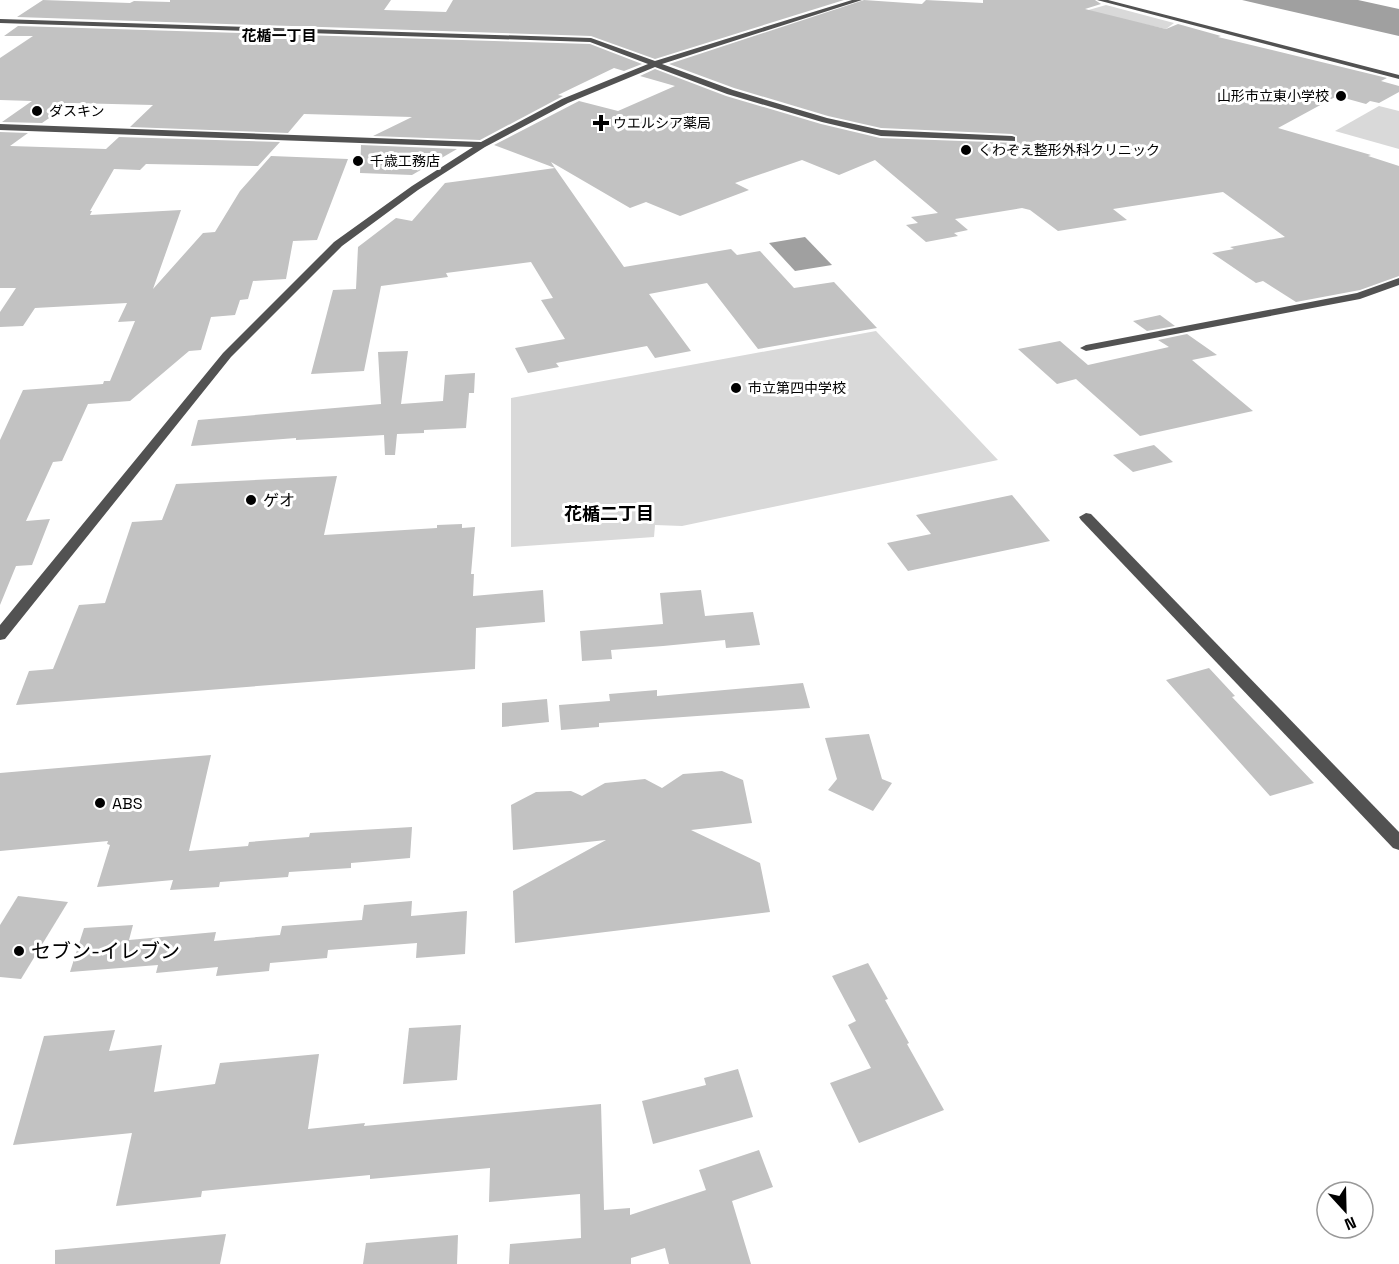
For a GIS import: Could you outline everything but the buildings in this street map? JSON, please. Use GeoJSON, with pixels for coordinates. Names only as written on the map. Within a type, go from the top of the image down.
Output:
{"type":"FeatureCollection","features":[{"type":"Feature","properties":{"kind":"street"},"geometry":{"type":"LineString","coordinates":[[0,635],[227,355],[338,244],[415,188],[482,145],[565,101],[657,63],[859,0]]}},
{"type":"Feature","properties":{"kind":"street"},"geometry":{"type":"LineString","coordinates":[[1100,0],[1399,77]]}},
{"type":"Feature","properties":{"kind":"street"},"geometry":{"type":"LineString","coordinates":[[0,21],[591,40],[773,106],[881,133],[1012,139]]}},
{"type":"Feature","properties":{"kind":"street"},"geometry":{"type":"LineString","coordinates":[[0,127],[238,134],[482,145]]}},
{"type":"Feature","properties":{"kind":"street"},"geometry":{"type":"LineString","coordinates":[[1086,348],[1360,296],[1399,281]]}},
{"type":"Feature","properties":{"kind":"street"},"geometry":{"type":"LineString","coordinates":[[1086,517],[1399,843]]}},
{"type":"Feature","properties":{"kind":"shaded area"},"geometry":{"type":"Polygon","coordinates":[[[1242,0],[1358,0],[1399,9],[1399,36],[1242,0]]]}},
{"type":"Feature","properties":{"kind":"shaded area"},"geometry":{"type":"Polygon","coordinates":[[[1106,5],[1174,23],[1166,29],[1085,11],[1106,5]]]}},
{"type":"Feature","properties":{"kind":"shaded area"},"geometry":{"type":"Polygon","coordinates":[[[1379,106],[1399,111],[1399,149],[1335,131],[1379,106]]]}},
{"type":"Feature","properties":{"kind":"shaded area"},"geometry":{"type":"Polygon","coordinates":[[[805,237],[832,265],[795,271],[769,243],[805,237]]]}},
{"type":"Feature","properties":{"kind":"shaded area"},"geometry":{"type":"Polygon","coordinates":[[[876,331],[998,460],[682,526],[655,525],[654,537],[511,547],[511,398],[876,331]]]}},
{"type":"Feature","properties":{"kind":"place","name":"山形市立東小学校"},"geometry":{"type":"Point","coordinates":[1341,96]}},
{"type":"Feature","properties":{"kind":"place","name":"ダスキン"},"geometry":{"type":"Point","coordinates":[37,111]}},
{"type":"Feature","properties":{"kind":"place","name":"ウエルシア薬局"},"geometry":{"type":"Point","coordinates":[601,123]}},
{"type":"Feature","properties":{"kind":"place","name":"くわぞえ整形外科クリニック"},"geometry":{"type":"Point","coordinates":[966,150]}},
{"type":"Feature","properties":{"kind":"place","name":"千歳工務店"},"geometry":{"type":"Point","coordinates":[358,161]}},
{"type":"Feature","properties":{"kind":"place","name":"市立第四中学校"},"geometry":{"type":"Point","coordinates":[736,388]}},
{"type":"Feature","properties":{"kind":"place","name":"ゲオ"},"geometry":{"type":"Point","coordinates":[251,500]}},
{"type":"Feature","properties":{"kind":"place","name":"ABS"},"geometry":{"type":"Point","coordinates":[100,803]}},
{"type":"Feature","properties":{"kind":"place","name":"セブン-イレブン"},"geometry":{"type":"Point","coordinates":[19,951]}},
{"type":"Feature","properties":{"kind":"district","name":"花楯一丁目"},"geometry":{"type":"Point","coordinates":[279,35]}},
{"type":"Feature","properties":{"kind":"district","name":"花楯二丁目"},"geometry":{"type":"Point","coordinates":[609,513]}}]}
